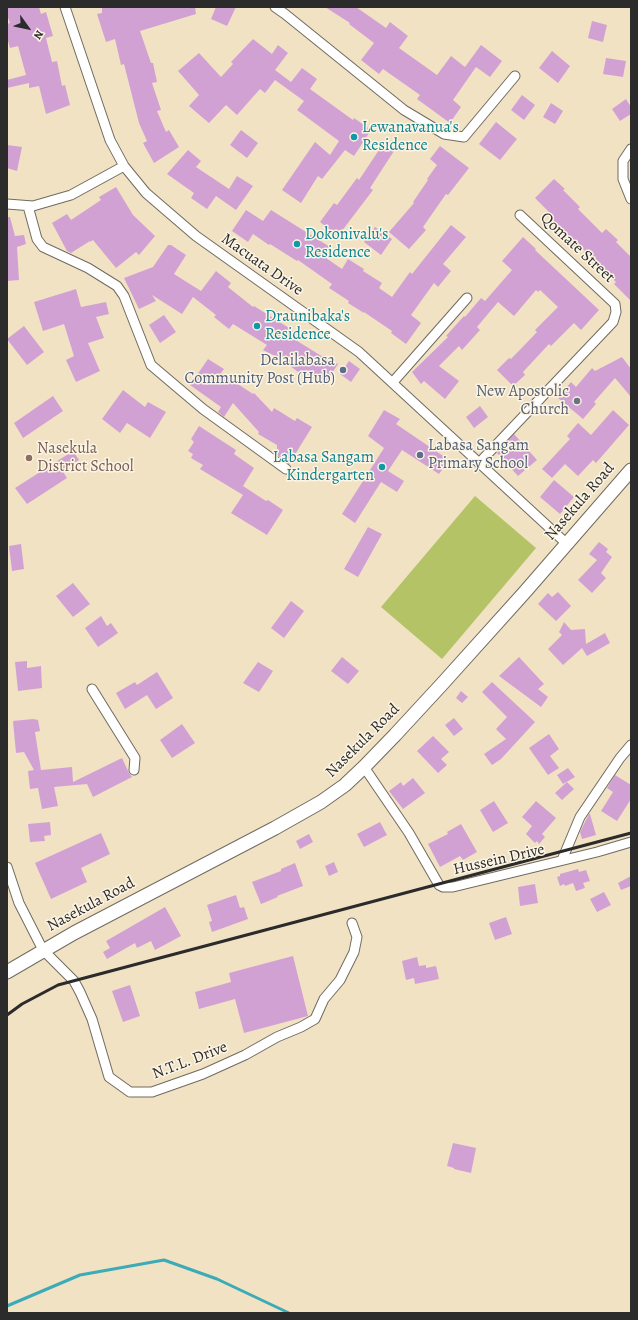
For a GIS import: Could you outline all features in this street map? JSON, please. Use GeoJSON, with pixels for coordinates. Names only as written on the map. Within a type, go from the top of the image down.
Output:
{"type":"FeatureCollection","features":[{"type":"Feature","properties":{"kind":"main road","name":"Nasekula Road"},"geometry":{"type":"LineString","coordinates":[[7,972],[43,950],[171,881],[275,828],[321,802],[345,785],[364,767],[443,683],[631,470]]}},
{"type":"Feature","properties":{"kind":"street","name":"Macuata Drive"},"geometry":{"type":"LineString","coordinates":[[65,7],[110,140],[124,166],[146,192],[196,236],[359,352],[567,544]]}},
{"type":"Feature","properties":{"kind":"street"},"geometry":{"type":"LineString","coordinates":[[274,7],[286,14],[404,110],[444,134],[464,137],[515,76]]}},
{"type":"Feature","properties":{"kind":"street"},"geometry":{"type":"LineString","coordinates":[[631,149],[623,161],[623,179],[631,198]]}},
{"type":"Feature","properties":{"kind":"street"},"geometry":{"type":"LineString","coordinates":[[7,204],[33,206],[71,195],[124,166]]}},
{"type":"Feature","properties":{"kind":"street"},"geometry":{"type":"LineString","coordinates":[[28,206],[37,239],[43,247],[88,268],[117,286],[124,296],[151,365],[203,409],[286,469]]}},
{"type":"Feature","properties":{"kind":"street","name":"Qomate Street"},"geometry":{"type":"LineString","coordinates":[[479,463],[613,322],[616,312],[615,304],[520,215]]}},
{"type":"Feature","properties":{"kind":"street"},"geometry":{"type":"LineString","coordinates":[[393,382],[467,298]]}},
{"type":"Feature","properties":{"kind":"street"},"geometry":{"type":"LineString","coordinates":[[92,689],[135,758],[134,770]]}},
{"type":"Feature","properties":{"kind":"street"},"geometry":{"type":"LineString","coordinates":[[562,860],[580,817],[620,758],[631,745]]}},
{"type":"Feature","properties":{"kind":"street","name":"Hussein Drive"},"geometry":{"type":"LineString","coordinates":[[364,767],[409,833],[439,884],[443,887],[453,887],[631,842]]}},
{"type":"Feature","properties":{"kind":"street","name":"N.T.L. Drive"},"geometry":{"type":"LineString","coordinates":[[7,867],[19,903],[43,950],[74,981],[80,992],[92,1019],[109,1077],[130,1092],[152,1092],[203,1074],[245,1055],[277,1037],[301,1027],[315,1019],[324,999],[340,980],[354,952],[357,937],[352,923]]}},
{"type":"Feature","properties":{"kind":"green space"},"geometry":{"type":"Polygon","coordinates":[[[475,496],[536,548],[442,659],[381,607],[475,496]]]}},
{"type":"Feature","properties":{"kind":"building"},"geometry":{"type":"Polygon","coordinates":[[[7,7],[39,7],[41,14],[46,12],[53,36],[46,38],[52,62],[57,61],[62,86],[65,85],[70,105],[46,114],[39,86],[29,88],[29,83],[7,88],[7,80],[26,75],[18,46],[10,48],[7,37],[7,24],[10,23],[7,15],[7,7]]]}},
{"type":"Feature","properties":{"kind":"building"},"geometry":{"type":"Polygon","coordinates":[[[102,7],[195,7],[196,14],[140,31],[151,63],[153,63],[157,82],[152,83],[161,110],[157,111],[166,132],[169,130],[179,147],[154,163],[143,143],[147,141],[139,123],[124,64],[121,65],[115,39],[106,42],[97,14],[102,13],[102,7]]]}},
{"type":"Feature","properties":{"kind":"building"},"geometry":{"type":"Polygon","coordinates":[[[216,7],[236,7],[227,26],[211,19],[216,7]]]}},
{"type":"Feature","properties":{"kind":"building"},"geometry":{"type":"Polygon","coordinates":[[[325,7],[356,7],[386,28],[390,22],[408,36],[399,48],[437,75],[451,56],[465,67],[481,45],[502,61],[490,77],[476,67],[453,100],[461,107],[450,123],[417,99],[420,95],[383,69],[379,74],[361,60],[374,43],[349,24],[350,23],[325,7]]]}},
{"type":"Feature","properties":{"kind":"building"},"geometry":{"type":"Polygon","coordinates":[[[592,21],[607,25],[603,42],[588,38],[592,21]]]}},
{"type":"Feature","properties":{"kind":"building"},"geometry":{"type":"Polygon","coordinates":[[[253,39],[272,54],[278,45],[288,53],[275,70],[291,82],[302,68],[317,79],[310,89],[353,120],[354,118],[371,130],[354,156],[345,150],[322,179],[318,176],[301,203],[282,190],[315,142],[330,155],[339,141],[297,110],[304,101],[275,80],[265,93],[260,89],[237,115],[226,105],[209,123],[189,106],[199,95],[178,71],[199,53],[221,77],[233,64],[231,62],[253,39]]]}},
{"type":"Feature","properties":{"kind":"building"},"geometry":{"type":"Polygon","coordinates":[[[552,51],[570,66],[558,83],[539,68],[552,51]]]}},
{"type":"Feature","properties":{"kind":"building"},"geometry":{"type":"Polygon","coordinates":[[[606,58],[626,61],[623,77],[603,74],[606,58]]]}},
{"type":"Feature","properties":{"kind":"building"},"geometry":{"type":"Polygon","coordinates":[[[522,95],[535,105],[524,120],[511,110],[522,95]]]}},
{"type":"Feature","properties":{"kind":"building"},"geometry":{"type":"Polygon","coordinates":[[[626,99],[631,107],[631,114],[620,121],[612,109],[626,99]]]}},
{"type":"Feature","properties":{"kind":"building"},"geometry":{"type":"Polygon","coordinates":[[[551,103],[563,111],[555,124],[543,117],[551,103]]]}},
{"type":"Feature","properties":{"kind":"building"},"geometry":{"type":"Polygon","coordinates":[[[496,122],[517,139],[500,160],[479,144],[496,122]]]}},
{"type":"Feature","properties":{"kind":"building"},"geometry":{"type":"Polygon","coordinates":[[[241,130],[258,143],[247,158],[230,145],[241,130]]]}},
{"type":"Feature","properties":{"kind":"building"},"geometry":{"type":"Polygon","coordinates":[[[383,144],[394,151],[370,188],[373,190],[338,236],[320,222],[334,203],[337,205],[357,178],[359,180],[383,144]]]}},
{"type":"Feature","properties":{"kind":"building"},"geometry":{"type":"Polygon","coordinates":[[[7,145],[22,147],[17,171],[7,168],[7,145]]]}},
{"type":"Feature","properties":{"kind":"building"},"geometry":{"type":"Polygon","coordinates":[[[440,146],[469,168],[448,195],[446,194],[423,227],[426,230],[409,249],[389,232],[414,203],[413,202],[437,165],[430,159],[440,146]]]}},
{"type":"Feature","properties":{"kind":"building"},"geometry":{"type":"Polygon","coordinates":[[[188,150],[201,161],[196,167],[229,189],[237,176],[253,186],[236,210],[216,196],[207,209],[191,198],[194,193],[167,174],[188,150]]]}},
{"type":"Feature","properties":{"kind":"building"},"geometry":{"type":"Polygon","coordinates":[[[554,179],[565,189],[563,190],[580,207],[578,209],[602,233],[606,229],[618,240],[616,242],[631,257],[631,301],[614,284],[616,282],[578,244],[573,249],[564,239],[568,235],[548,215],[550,213],[535,198],[554,179]]]}},
{"type":"Feature","properties":{"kind":"building"},"geometry":{"type":"Polygon","coordinates":[[[116,187],[133,215],[155,236],[139,255],[136,252],[116,268],[93,240],[71,253],[67,251],[52,223],[67,214],[71,220],[101,200],[99,197],[116,187]]]}},
{"type":"Feature","properties":{"kind":"building"},"geometry":{"type":"Polygon","coordinates":[[[246,210],[263,221],[271,210],[330,247],[323,256],[342,269],[348,259],[382,283],[379,288],[392,297],[410,272],[412,274],[451,225],[466,237],[443,264],[451,271],[438,287],[434,283],[411,315],[421,323],[406,344],[391,333],[392,331],[348,303],[349,301],[329,288],[332,284],[298,260],[297,261],[270,244],[269,245],[253,234],[248,242],[232,231],[246,210]]]}},
{"type":"Feature","properties":{"kind":"building"},"geometry":{"type":"Polygon","coordinates":[[[7,217],[10,217],[15,236],[24,235],[26,244],[17,247],[19,280],[7,281],[7,217]]]}},
{"type":"Feature","properties":{"kind":"building"},"geometry":{"type":"Polygon","coordinates":[[[375,227],[392,239],[381,255],[364,242],[375,227]]]}},
{"type":"Feature","properties":{"kind":"building"},"geometry":{"type":"Polygon","coordinates":[[[523,237],[599,310],[581,330],[574,323],[551,346],[549,344],[523,372],[525,375],[513,386],[497,370],[509,358],[511,359],[537,332],[535,330],[558,307],[540,290],[538,292],[536,290],[514,316],[498,302],[477,327],[480,330],[462,350],[459,346],[439,366],[459,381],[445,399],[424,381],[421,384],[412,372],[448,337],[446,336],[481,298],[485,301],[512,270],[502,261],[523,237]]]}},
{"type":"Feature","properties":{"kind":"building"},"geometry":{"type":"Polygon","coordinates":[[[168,245],[171,245],[186,255],[174,274],[201,291],[216,271],[231,283],[228,287],[253,307],[254,306],[297,333],[294,339],[323,357],[324,355],[338,364],[324,385],[304,372],[302,375],[281,359],[263,350],[267,345],[233,324],[229,329],[214,317],[216,315],[193,297],[182,314],[152,295],[156,301],[139,309],[124,278],[153,267],[168,245]]]}},
{"type":"Feature","properties":{"kind":"building"},"geometry":{"type":"Polygon","coordinates":[[[76,289],[81,307],[106,302],[109,314],[96,317],[104,338],[88,343],[100,371],[76,382],[66,360],[74,356],[64,324],[43,331],[34,302],[76,289]]]}},
{"type":"Feature","properties":{"kind":"building"},"geometry":{"type":"Polygon","coordinates":[[[164,315],[176,332],[160,343],[149,325],[164,315]]]}},
{"type":"Feature","properties":{"kind":"building"},"geometry":{"type":"Polygon","coordinates":[[[24,326],[44,352],[27,365],[7,339],[24,326]]]}},
{"type":"Feature","properties":{"kind":"building"},"geometry":{"type":"Polygon","coordinates":[[[622,357],[631,369],[631,397],[615,378],[594,402],[596,404],[583,419],[558,398],[571,382],[576,387],[592,368],[595,371],[622,357]]]}},
{"type":"Feature","properties":{"kind":"building"},"geometry":{"type":"Polygon","coordinates":[[[208,359],[224,369],[221,373],[253,394],[254,393],[272,412],[274,408],[295,421],[297,418],[312,427],[289,464],[277,455],[277,445],[258,434],[259,432],[233,403],[224,417],[218,412],[221,407],[190,385],[208,359]]]}},
{"type":"Feature","properties":{"kind":"building"},"geometry":{"type":"Polygon","coordinates":[[[349,361],[360,369],[351,382],[340,374],[349,361]]]}},
{"type":"Feature","properties":{"kind":"building"},"geometry":{"type":"Polygon","coordinates":[[[123,390],[145,407],[148,402],[166,412],[150,438],[127,423],[120,433],[102,419],[123,390]]]}},
{"type":"Feature","properties":{"kind":"building"},"geometry":{"type":"Polygon","coordinates":[[[53,396],[63,411],[23,438],[14,423],[53,396]]]}},
{"type":"Feature","properties":{"kind":"building"},"geometry":{"type":"Polygon","coordinates":[[[480,406],[488,417],[474,428],[466,417],[480,406]]]}},
{"type":"Feature","properties":{"kind":"building","name":"Labasa Sangam Kindergarten"},"geometry":{"type":"Polygon","coordinates":[[[384,410],[400,419],[396,424],[449,460],[439,474],[402,450],[388,471],[404,481],[397,492],[381,482],[355,523],[342,514],[384,448],[368,436],[384,410]]]}},
{"type":"Feature","properties":{"kind":"building"},"geometry":{"type":"Polygon","coordinates":[[[613,410],[629,425],[596,463],[593,460],[578,476],[565,464],[552,478],[542,469],[570,439],[567,436],[578,423],[591,435],[613,410]]]}},
{"type":"Feature","properties":{"kind":"building"},"geometry":{"type":"Polygon","coordinates":[[[199,426],[236,450],[234,454],[254,468],[243,486],[283,510],[267,535],[231,513],[243,495],[200,469],[203,465],[191,458],[193,454],[188,451],[194,442],[191,439],[199,426]]]}},
{"type":"Feature","properties":{"kind":"building"},"geometry":{"type":"Polygon","coordinates":[[[514,434],[537,460],[518,476],[497,453],[514,434]]]}},
{"type":"Feature","properties":{"kind":"building"},"geometry":{"type":"Polygon","coordinates":[[[73,451],[79,460],[62,470],[67,478],[27,504],[15,488],[73,451]]]}},
{"type":"Feature","properties":{"kind":"building"},"geometry":{"type":"Polygon","coordinates":[[[554,480],[574,497],[560,514],[540,497],[554,480]]]}},
{"type":"Feature","properties":{"kind":"building"},"geometry":{"type":"Polygon","coordinates":[[[368,527],[382,534],[358,577],[344,569],[368,527]]]}},
{"type":"Feature","properties":{"kind":"building"},"geometry":{"type":"Polygon","coordinates":[[[599,542],[608,549],[606,552],[612,557],[601,573],[606,578],[592,593],[578,580],[597,560],[589,554],[599,542]]]}},
{"type":"Feature","properties":{"kind":"building"},"geometry":{"type":"Polygon","coordinates":[[[21,544],[24,569],[12,571],[9,546],[21,544]]]}},
{"type":"Feature","properties":{"kind":"building"},"geometry":{"type":"Polygon","coordinates":[[[73,583],[90,604],[73,617],[56,596],[73,583]]]}},
{"type":"Feature","properties":{"kind":"building"},"geometry":{"type":"Polygon","coordinates":[[[558,592],[571,606],[556,621],[538,604],[548,593],[552,597],[558,592]]]}},
{"type":"Feature","properties":{"kind":"building"},"geometry":{"type":"Polygon","coordinates":[[[291,601],[304,611],[284,638],[271,628],[291,601]]]}},
{"type":"Feature","properties":{"kind":"building"},"geometry":{"type":"Polygon","coordinates":[[[101,616],[107,626],[111,623],[118,633],[98,647],[85,628],[101,616]]]}},
{"type":"Feature","properties":{"kind":"building"},"geometry":{"type":"Polygon","coordinates":[[[564,622],[571,630],[585,629],[586,644],[605,633],[610,643],[587,656],[582,648],[563,665],[548,649],[562,635],[559,632],[564,622]]]}},
{"type":"Feature","properties":{"kind":"building"},"geometry":{"type":"Polygon","coordinates":[[[342,657],[359,671],[348,684],[331,671],[342,657]]]}},
{"type":"Feature","properties":{"kind":"building"},"geometry":{"type":"Polygon","coordinates":[[[519,657],[544,684],[538,689],[548,697],[541,707],[499,676],[519,657]]]}},
{"type":"Feature","properties":{"kind":"building"},"geometry":{"type":"Polygon","coordinates":[[[27,661],[27,668],[41,666],[42,688],[18,691],[15,662],[27,661]]]}},
{"type":"Feature","properties":{"kind":"building"},"geometry":{"type":"Polygon","coordinates":[[[258,662],[273,671],[259,692],[243,683],[258,662]]]}},
{"type":"Feature","properties":{"kind":"building"},"geometry":{"type":"Polygon","coordinates":[[[157,672],[173,698],[156,709],[147,695],[125,709],[116,693],[135,682],[137,685],[157,672]]]}},
{"type":"Feature","properties":{"kind":"building"},"geometry":{"type":"Polygon","coordinates":[[[492,682],[535,722],[501,759],[492,765],[484,754],[506,739],[496,729],[507,717],[482,692],[492,682]]]}},
{"type":"Feature","properties":{"kind":"building"},"geometry":{"type":"Polygon","coordinates":[[[461,691],[468,697],[462,703],[456,698],[461,691]]]}},
{"type":"Feature","properties":{"kind":"building"},"geometry":{"type":"Polygon","coordinates":[[[454,718],[463,729],[454,736],[445,725],[454,718]]]}},
{"type":"Feature","properties":{"kind":"building"},"geometry":{"type":"Polygon","coordinates":[[[38,720],[40,731],[35,732],[41,770],[72,767],[73,782],[122,758],[132,777],[93,797],[87,784],[54,787],[58,806],[42,809],[38,788],[30,789],[28,771],[34,770],[24,752],[16,753],[13,721],[38,720]]]}},
{"type":"Feature","properties":{"kind":"building"},"geometry":{"type":"Polygon","coordinates":[[[182,724],[195,743],[172,758],[160,740],[182,724]]]}},
{"type":"Feature","properties":{"kind":"building"},"geometry":{"type":"Polygon","coordinates":[[[549,734],[559,749],[550,756],[559,768],[548,775],[529,748],[549,734]]]}},
{"type":"Feature","properties":{"kind":"building"},"geometry":{"type":"Polygon","coordinates":[[[433,736],[449,752],[441,759],[447,765],[438,773],[417,751],[433,736]]]}},
{"type":"Feature","properties":{"kind":"building"},"geometry":{"type":"Polygon","coordinates":[[[568,768],[575,777],[563,784],[557,775],[568,768]]]}},
{"type":"Feature","properties":{"kind":"building"},"geometry":{"type":"Polygon","coordinates":[[[615,775],[631,785],[631,799],[617,821],[601,811],[613,792],[607,788],[615,775]]]}},
{"type":"Feature","properties":{"kind":"building"},"geometry":{"type":"Polygon","coordinates":[[[413,778],[425,793],[403,809],[389,791],[401,782],[403,786],[413,778]]]}},
{"type":"Feature","properties":{"kind":"building"},"geometry":{"type":"Polygon","coordinates":[[[567,782],[574,789],[562,800],[555,793],[567,782]]]}},
{"type":"Feature","properties":{"kind":"building"},"geometry":{"type":"Polygon","coordinates":[[[494,801],[508,823],[493,832],[480,810],[494,801]]]}},
{"type":"Feature","properties":{"kind":"building"},"geometry":{"type":"Polygon","coordinates":[[[536,801],[556,818],[542,834],[545,837],[539,844],[537,841],[535,843],[526,834],[532,826],[522,817],[536,801]]]}},
{"type":"Feature","properties":{"kind":"building"},"geometry":{"type":"Polygon","coordinates":[[[589,814],[596,835],[582,839],[580,832],[589,814]]]}},
{"type":"Feature","properties":{"kind":"building"},"geometry":{"type":"Polygon","coordinates":[[[50,822],[51,835],[44,836],[45,841],[30,842],[28,824],[50,822]]]}},
{"type":"Feature","properties":{"kind":"building"},"geometry":{"type":"Polygon","coordinates":[[[380,822],[387,835],[364,847],[357,834],[380,822]]]}},
{"type":"Feature","properties":{"kind":"building"},"geometry":{"type":"Polygon","coordinates":[[[461,824],[477,852],[463,860],[460,856],[440,867],[428,844],[448,834],[447,832],[461,824]]]}},
{"type":"Feature","properties":{"kind":"building"},"geometry":{"type":"Polygon","coordinates":[[[101,833],[110,854],[81,868],[87,882],[51,899],[35,863],[101,833]]]}},
{"type":"Feature","properties":{"kind":"building"},"geometry":{"type":"Polygon","coordinates":[[[309,834],[313,842],[300,849],[296,841],[309,834]]]}},
{"type":"Feature","properties":{"kind":"building"},"geometry":{"type":"Polygon","coordinates":[[[334,862],[338,872],[329,876],[325,866],[334,862]]]}},
{"type":"Feature","properties":{"kind":"building"},"geometry":{"type":"Polygon","coordinates":[[[295,863],[303,886],[261,904],[252,882],[281,871],[281,869],[295,863]]]}},
{"type":"Feature","properties":{"kind":"building"},"geometry":{"type":"Polygon","coordinates":[[[578,869],[579,872],[586,870],[590,881],[583,883],[585,888],[576,891],[573,883],[560,886],[557,877],[560,876],[560,874],[578,869]]]}},
{"type":"Feature","properties":{"kind":"building"},"geometry":{"type":"Polygon","coordinates":[[[631,876],[631,886],[621,890],[618,883],[631,876]]]}},
{"type":"Feature","properties":{"kind":"building"},"geometry":{"type":"Polygon","coordinates":[[[535,884],[538,903],[520,906],[518,887],[535,884]]]}},
{"type":"Feature","properties":{"kind":"building"},"geometry":{"type":"Polygon","coordinates":[[[604,892],[611,905],[597,912],[590,899],[604,892]]]}},
{"type":"Feature","properties":{"kind":"building"},"geometry":{"type":"Polygon","coordinates":[[[236,895],[240,908],[244,907],[248,919],[212,932],[209,922],[212,921],[207,905],[236,895]]]}},
{"type":"Feature","properties":{"kind":"building"},"geometry":{"type":"Polygon","coordinates":[[[165,907],[181,936],[155,950],[151,941],[137,948],[135,943],[107,959],[103,952],[110,948],[106,941],[165,907]]]}},
{"type":"Feature","properties":{"kind":"building"},"geometry":{"type":"Polygon","coordinates":[[[506,917],[512,934],[495,940],[489,923],[506,917]]]}},
{"type":"Feature","properties":{"kind":"building"},"geometry":{"type":"Polygon","coordinates":[[[293,956],[308,1016],[244,1033],[235,999],[199,1009],[195,992],[231,982],[229,973],[293,956]]]}},
{"type":"Feature","properties":{"kind":"building"},"geometry":{"type":"Polygon","coordinates":[[[417,957],[419,966],[426,965],[426,968],[436,966],[439,979],[415,984],[414,978],[406,980],[402,961],[417,957]]]}},
{"type":"Feature","properties":{"kind":"building"},"geometry":{"type":"Polygon","coordinates":[[[130,985],[140,1016],[123,1022],[112,991],[130,985]]]}},
{"type":"Feature","properties":{"kind":"building"},"geometry":{"type":"Polygon","coordinates":[[[453,1143],[476,1148],[471,1173],[447,1166],[453,1143]]]}},
{"type":"Feature","properties":{"kind":"waterway"},"geometry":{"type":"LineString","coordinates":[[7,1306],[80,1275],[164,1260],[217,1279],[289,1313]]}},
{"type":"Feature","properties":{"kind":"railway"},"geometry":{"type":"LineString","coordinates":[[7,1015],[22,1004],[58,985],[631,833]]}},
{"type":"Feature","properties":{"kind":"place","name":"Lewanavanua's Residence"},"geometry":{"type":"Point","coordinates":[354,137]}},
{"type":"Feature","properties":{"kind":"place","name":"Dokonivalu's Residence"},"geometry":{"type":"Point","coordinates":[297,244]}},
{"type":"Feature","properties":{"kind":"place","name":"Draunibaka's Residence"},"geometry":{"type":"Point","coordinates":[257,326]}},
{"type":"Feature","properties":{"kind":"place","name":"Delailabasa Community Post (Hub)"},"geometry":{"type":"Point","coordinates":[343,370]}},
{"type":"Feature","properties":{"kind":"place","name":"New Apostolic Church"},"geometry":{"type":"Point","coordinates":[577,401]}},
{"type":"Feature","properties":{"kind":"place","name":"Labasa Sangam Primary School"},"geometry":{"type":"Point","coordinates":[420,455]}},
{"type":"Feature","properties":{"kind":"place","name":"Nasekula District School"},"geometry":{"type":"Point","coordinates":[29,458]}},
{"type":"Feature","properties":{"kind":"place","name":"Labasa Sangam Kindergarten"},"geometry":{"type":"Point","coordinates":[382,467]}}]}
